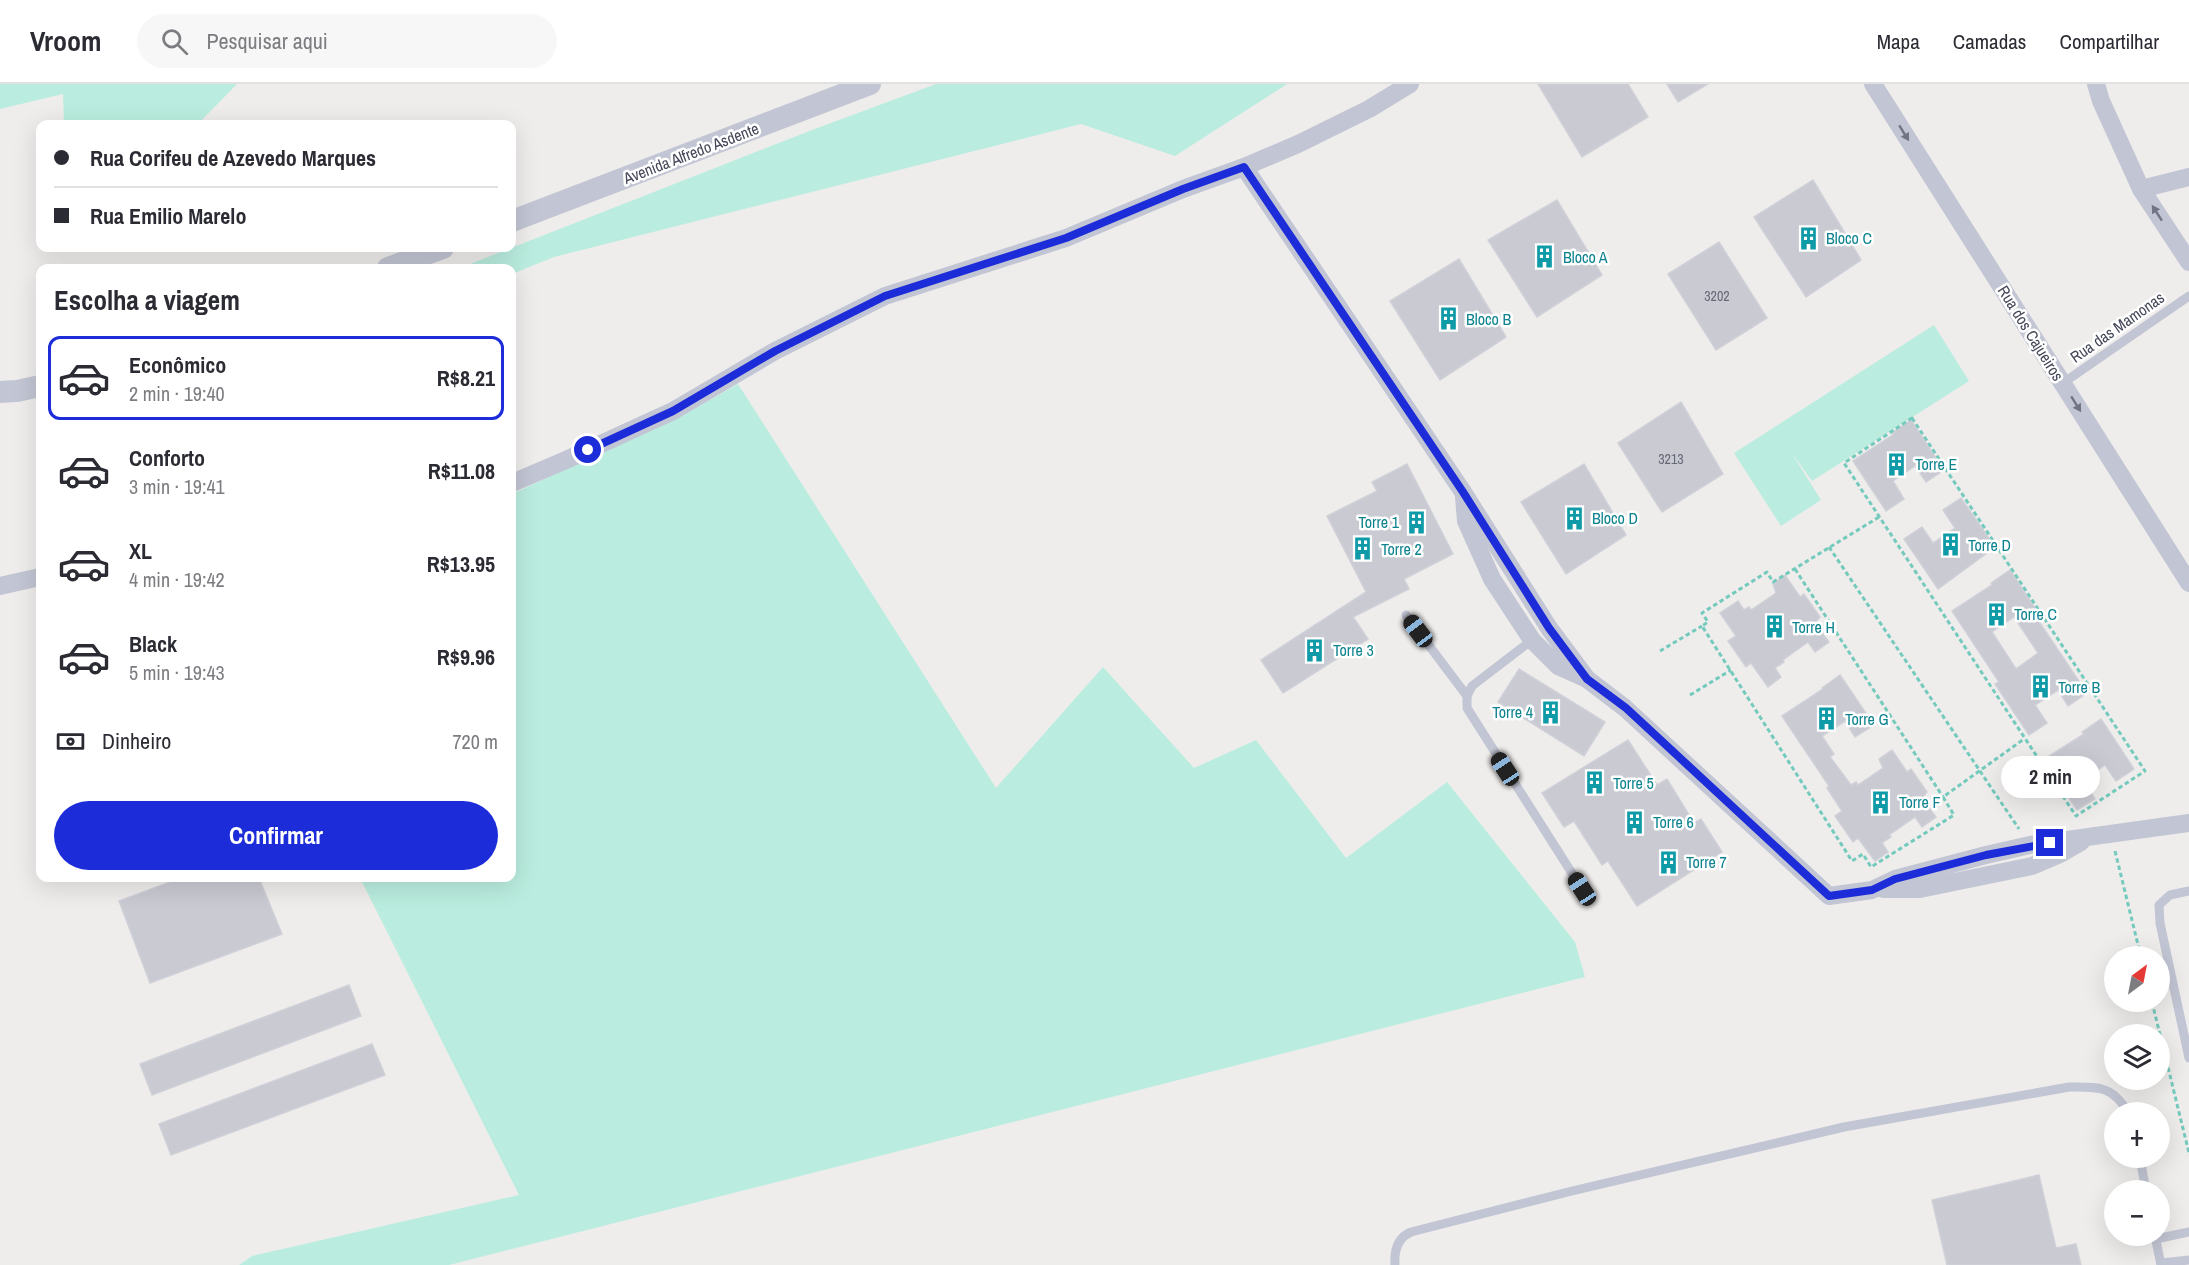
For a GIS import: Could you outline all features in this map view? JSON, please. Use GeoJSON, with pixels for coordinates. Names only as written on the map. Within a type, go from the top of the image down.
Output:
{"type":"FeatureCollection","features":[{"type":"Feature","properties":{"kind":"street","name":"Avenida Alfredo Asdente"},"geometry":{"type":"LineString","coordinates":[[516,219],[870,84]]}},
{"type":"Feature","properties":{"kind":"street"},"geometry":{"type":"LineString","coordinates":[[516,481],[673,411],[775,351],[885,296],[1066,238],[1183,189],[1244,167],[1298,144],[1369,109],[1410,84]]}},
{"type":"Feature","properties":{"kind":"street","name":"Rua dos Cajueiros"},"geometry":{"type":"LineString","coordinates":[[1873,84],[2189,583]]}},
{"type":"Feature","properties":{"kind":"street"},"geometry":{"type":"LineString","coordinates":[[2096,84],[2101,102],[2141,189],[2189,262]]}},
{"type":"Feature","properties":{"kind":"street"},"geometry":{"type":"LineString","coordinates":[[1244,167],[1463,492],[1549,628],[1587,679]]}},
{"type":"Feature","properties":{"kind":"street"},"geometry":{"type":"LineString","coordinates":[[2141,189],[2189,177]]}},
{"type":"Feature","properties":{"kind":"street"},"geometry":{"type":"LineString","coordinates":[[399,264],[432,252]]}},
{"type":"Feature","properties":{"kind":"street"},"geometry":{"type":"LineString","coordinates":[[0,392],[36,387]]}},
{"type":"Feature","properties":{"kind":"street"},"geometry":{"type":"LineString","coordinates":[[1463,492],[1466,521],[1492,579],[1532,640],[1558,666],[1587,679],[1626,708],[1829,896],[1872,890],[1920,889],[2032,866],[2060,854],[2088,837]]}},
{"type":"Feature","properties":{"kind":"street"},"geometry":{"type":"LineString","coordinates":[[1492,579],[1511,568]]}},
{"type":"Feature","properties":{"kind":"street"},"geometry":{"type":"LineString","coordinates":[[0,586],[36,578]]}},
{"type":"Feature","properties":{"kind":"street"},"geometry":{"type":"LineString","coordinates":[[1532,640],[1549,628]]}},
{"type":"Feature","properties":{"kind":"street"},"geometry":{"type":"LineString","coordinates":[[1872,890],[1895,879],[2030,845],[2189,823]]}},
{"type":"Feature","properties":{"kind":"street"},"geometry":{"type":"LineString","coordinates":[[1986,855],[1995,873]]}},
{"type":"Feature","properties":{"kind":"lane","name":"Rua das Mamonas"},"geometry":{"type":"LineString","coordinates":[[2063,383],[2189,296]]}},
{"type":"Feature","properties":{"kind":"lane"},"geometry":{"type":"LineString","coordinates":[[1406,615],[1467,696]]}},
{"type":"Feature","properties":{"kind":"lane"},"geometry":{"type":"LineString","coordinates":[[1532,640],[1472,686],[1467,696],[1467,708],[1582,889]]}},
{"type":"Feature","properties":{"kind":"lane"},"geometry":{"type":"LineString","coordinates":[[2189,891],[2170,895],[2160,905],[2160,923],[2189,1058]]}},
{"type":"Feature","properties":{"kind":"lane"},"geometry":{"type":"LineString","coordinates":[[1395,1265],[1394,1253],[1399,1241],[1411,1232],[1572,1191],[1844,1127],[2069,1086],[2097,1087],[2111,1092],[2122,1102]]}},
{"type":"Feature","properties":{"kind":"lane"},"geometry":{"type":"LineString","coordinates":[[2170,1235],[2189,1232]]}},
{"type":"Feature","properties":{"kind":"lane"},"geometry":{"type":"LineString","coordinates":[[2158,1246],[2161,1264],[2189,1260]]}},
{"type":"Feature","properties":{"kind":"path"},"geometry":{"type":"LineString","coordinates":[[1912,418],[2145,771],[2076,816],[2025,738],[1844,463],[1912,418]]}},
{"type":"Feature","properties":{"kind":"path"},"geometry":{"type":"LineString","coordinates":[[1660,651],[1708,622],[1702,613],[1767,572],[1773,582],[1879,517]]}},
{"type":"Feature","properties":{"kind":"path"},"geometry":{"type":"LineString","coordinates":[[1829,547],[2030,845]]}},
{"type":"Feature","properties":{"kind":"path"},"geometry":{"type":"LineString","coordinates":[[1702,626],[1852,861],[1863,854],[1871,867],[1954,815],[1795,569]]}},
{"type":"Feature","properties":{"kind":"path"},"geometry":{"type":"LineString","coordinates":[[1690,695],[1731,670]]}},
{"type":"Feature","properties":{"kind":"path"},"geometry":{"type":"LineString","coordinates":[[1943,797],[2025,738]]}},
{"type":"Feature","properties":{"kind":"path"},"geometry":{"type":"LineString","coordinates":[[2111,834],[2138,946]]}},
{"type":"Feature","properties":{"kind":"path"},"geometry":{"type":"LineString","coordinates":[[2154,1012],[2189,1153]]}},
{"type":"Feature","properties":{"kind":"green space"},"geometry":{"type":"Polygon","coordinates":[[[0,84],[237,84],[202,120],[64,120],[63,94],[0,109],[0,84]]]}},
{"type":"Feature","properties":{"kind":"green space"},"geometry":{"type":"Polygon","coordinates":[[[936,84],[1287,84],[1175,156],[1081,124],[554,257],[516,272],[516,264],[470,264],[501,252],[516,252],[516,246],[936,84]]]}},
{"type":"Feature","properties":{"kind":"green space"},"geometry":{"type":"Polygon","coordinates":[[[1934,325],[1969,381],[1812,481],[1791,452],[1821,500],[1781,526],[1734,453],[1934,325]]]}},
{"type":"Feature","properties":{"kind":"green space"},"geometry":{"type":"Polygon","coordinates":[[[738,384],[996,788],[1103,667],[1194,768],[1256,740],[1346,858],[1447,782],[1575,942],[1585,977],[449,1265],[239,1265],[252,1256],[519,1195],[362,882],[516,882],[516,492],[681,416],[738,384]]]}},
{"type":"Feature","properties":{"kind":"building"},"geometry":{"type":"Polygon","coordinates":[[[1538,84],[1628,84],[1648,117],[1582,157],[1538,84]]]}},
{"type":"Feature","properties":{"kind":"building"},"geometry":{"type":"Polygon","coordinates":[[[1667,84],[1708,84],[1678,102],[1667,84]]]}},
{"type":"Feature","properties":{"kind":"building","name":"Bloco C"},"geometry":{"type":"Polygon","coordinates":[[[1813,180],[1861,260],[1806,297],[1754,217],[1813,180]]]}},
{"type":"Feature","properties":{"kind":"building","name":"Bloco A"},"geometry":{"type":"Polygon","coordinates":[[[1557,200],[1602,275],[1537,317],[1488,240],[1557,200]]]}},
{"type":"Feature","properties":{"kind":"building"},"geometry":{"type":"Polygon","coordinates":[[[1719,242],[1767,318],[1716,350],[1668,274],[1719,242]]]}},
{"type":"Feature","properties":{"kind":"building","name":"Bloco B"},"geometry":{"type":"Polygon","coordinates":[[[1459,259],[1506,337],[1440,380],[1390,301],[1459,259]]]}},
{"type":"Feature","properties":{"kind":"building"},"geometry":{"type":"Polygon","coordinates":[[[1681,402],[1723,474],[1662,512],[1618,443],[1681,402]]]}},
{"type":"Feature","properties":{"kind":"building","name":"Torre E"},"geometry":{"type":"Polygon","coordinates":[[[1911,420],[1944,470],[1926,482],[1915,466],[1893,481],[1904,499],[1886,511],[1853,461],[1893,435],[1892,433],[1911,420]]]}},
{"type":"Feature","properties":{"kind":"building"},"geometry":{"type":"Polygon","coordinates":[[[1407,464],[1453,554],[1404,579],[1409,589],[1353,617],[1368,639],[1283,693],[1261,660],[1366,592],[1327,516],[1377,491],[1372,482],[1407,464]]]}},
{"type":"Feature","properties":{"kind":"building","name":"Bloco D"},"geometry":{"type":"Polygon","coordinates":[[[1584,464],[1626,535],[1566,574],[1521,502],[1584,464]]]}},
{"type":"Feature","properties":{"kind":"building","name":"Torre D"},"geometry":{"type":"Polygon","coordinates":[[[1961,498],[1995,547],[1938,589],[1904,539],[1922,527],[1933,543],[1955,528],[1943,510],[1961,498]]]}},
{"type":"Feature","properties":{"kind":"building"},"geometry":{"type":"Polygon","coordinates":[[[2010,570],[2043,620],[2040,623],[2087,693],[2068,706],[2058,690],[2035,705],[2047,723],[2029,735],[1995,684],[1999,682],[1952,611],[1992,585],[1991,583],[2010,570]],[[2014,617],[1992,632],[2016,669],[2038,653],[2014,617]]]}},
{"type":"Feature","properties":{"kind":"building","name":"Torre H"},"geometry":{"type":"Polygon","coordinates":[[[1785,575],[1800,597],[1804,594],[1820,617],[1815,623],[1829,642],[1815,652],[1808,642],[1783,660],[1784,662],[1775,668],[1781,677],[1768,687],[1751,663],[1746,667],[1728,641],[1736,636],[1720,613],[1738,601],[1744,610],[1749,607],[1751,610],[1776,593],[1773,584],[1785,575]]]}},
{"type":"Feature","properties":{"kind":"building","name":"Torre 4"},"geometry":{"type":"Polygon","coordinates":[[[1519,669],[1605,722],[1584,756],[1498,702],[1519,669]]]}},
{"type":"Feature","properties":{"kind":"building"},"geometry":{"type":"Polygon","coordinates":[[[1840,675],[1874,725],[1855,737],[1845,721],[1822,736],[1834,754],[1830,757],[1851,785],[1856,782],[1858,785],[1883,768],[1879,759],[1892,750],[1907,772],[1911,769],[1927,792],[1922,798],[1936,817],[1922,827],[1915,817],[1889,835],[1891,837],[1882,843],[1888,852],[1875,861],[1858,838],[1853,842],[1835,816],[1842,811],[1827,788],[1829,786],[1782,716],[1840,675]]]}},
{"type":"Feature","properties":{"kind":"building"},"geometry":{"type":"Polygon","coordinates":[[[2101,719],[2134,769],[2116,781],[2105,765],[2083,780],[2095,799],[2077,810],[2043,760],[2084,734],[2082,732],[2101,719]]]}},
{"type":"Feature","properties":{"kind":"building"},"geometry":{"type":"Polygon","coordinates":[[[1628,740],[1657,785],[1667,779],[1694,823],[1701,819],[1722,852],[1637,906],[1608,861],[1602,865],[1574,821],[1564,827],[1542,793],[1628,740]]]}},
{"type":"Feature","properties":{"kind":"building"},"geometry":{"type":"Polygon","coordinates":[[[170,882],[261,882],[282,934],[150,983],[119,901],[170,882]]]}},
{"type":"Feature","properties":{"kind":"building"},"geometry":{"type":"Polygon","coordinates":[[[349,985],[361,1016],[152,1095],[140,1064],[349,985]]]}},
{"type":"Feature","properties":{"kind":"building"},"geometry":{"type":"Polygon","coordinates":[[[372,1044],[385,1075],[171,1155],[159,1124],[372,1044]]]}},
{"type":"Feature","properties":{"kind":"building"},"geometry":{"type":"Polygon","coordinates":[[[2039,1175],[2056,1248],[2076,1244],[2081,1265],[1947,1265],[1932,1200],[2039,1175]]]}},
{"type":"Feature","properties":{"kind":"place","name":"Bloco C"},"geometry":{"type":"Point","coordinates":[1808,238]}},
{"type":"Feature","properties":{"kind":"place","name":"Bloco A"},"geometry":{"type":"Point","coordinates":[1545,257]}},
{"type":"Feature","properties":{"kind":"place","name":"Bloco B"},"geometry":{"type":"Point","coordinates":[1448,319]}},
{"type":"Feature","properties":{"kind":"place","name":"Torre E"},"geometry":{"type":"Point","coordinates":[1897,464]}},
{"type":"Feature","properties":{"kind":"place","name":"Bloco D"},"geometry":{"type":"Point","coordinates":[1574,518]}},
{"type":"Feature","properties":{"kind":"place","name":"Torre 1"},"geometry":{"type":"Point","coordinates":[1417,522]}},
{"type":"Feature","properties":{"kind":"place","name":"Torre D"},"geometry":{"type":"Point","coordinates":[1950,545]}},
{"type":"Feature","properties":{"kind":"place","name":"Torre 2"},"geometry":{"type":"Point","coordinates":[1363,549]}},
{"type":"Feature","properties":{"kind":"place","name":"Torre C"},"geometry":{"type":"Point","coordinates":[1996,614]}},
{"type":"Feature","properties":{"kind":"place","name":"Torre H"},"geometry":{"type":"Point","coordinates":[1774,627]}},
{"type":"Feature","properties":{"kind":"place","name":"Torre 3"},"geometry":{"type":"Point","coordinates":[1315,650]}},
{"type":"Feature","properties":{"kind":"place","name":"Torre B"},"geometry":{"type":"Point","coordinates":[2040,687]}},
{"type":"Feature","properties":{"kind":"place","name":"Torre 4"},"geometry":{"type":"Point","coordinates":[1551,712]}},
{"type":"Feature","properties":{"kind":"place","name":"Torre G"},"geometry":{"type":"Point","coordinates":[1827,719]}},
{"type":"Feature","properties":{"kind":"place","name":"Torre 5"},"geometry":{"type":"Point","coordinates":[1595,783]}},
{"type":"Feature","properties":{"kind":"place","name":"Torre F"},"geometry":{"type":"Point","coordinates":[1881,802]}},
{"type":"Feature","properties":{"kind":"place","name":"Torre 6"},"geometry":{"type":"Point","coordinates":[1635,822]}},
{"type":"Feature","properties":{"kind":"place","name":"Torre 7"},"geometry":{"type":"Point","coordinates":[1668,862]}},
{"type":"Feature","properties":{"kind":"route"},"geometry":{"type":"LineString","coordinates":[[588,450],[673,411],[775,351],[885,296],[1066,238],[1183,189],[1244,167],[1463,492],[1549,628],[1587,679],[1626,708],[1829,896],[1872,890],[1895,879],[1986,855],[2050,843]]}}]}
